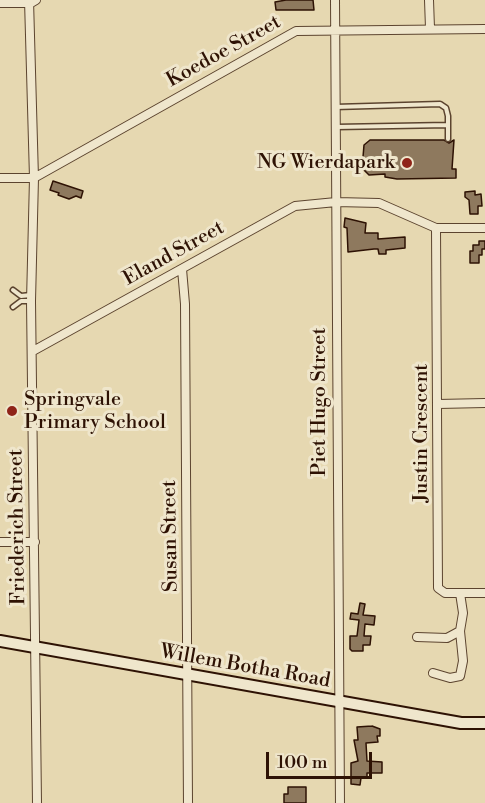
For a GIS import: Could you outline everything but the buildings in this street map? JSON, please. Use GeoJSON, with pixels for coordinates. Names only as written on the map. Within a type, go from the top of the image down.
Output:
{"type":"FeatureCollection","features":[{"type":"Feature","properties":{"kind":"street","name":"Piet Hugo Street"},"geometry":{"type":"LineString","coordinates":[[334,0],[340,803]]}},
{"type":"Feature","properties":{"kind":"street"},"geometry":{"type":"LineString","coordinates":[[429,0],[430,28]]}},
{"type":"Feature","properties":{"kind":"street"},"geometry":{"type":"LineString","coordinates":[[0,3],[32,1]]}},
{"type":"Feature","properties":{"kind":"street","name":"Friederich Street"},"geometry":{"type":"LineString","coordinates":[[32,1],[34,178],[31,298],[37,803]]}},
{"type":"Feature","properties":{"kind":"street","name":"Koedoe Street"},"geometry":{"type":"LineString","coordinates":[[0,178],[34,178],[284,36],[300,30],[485,29]]}},
{"type":"Feature","properties":{"kind":"street","name":"Eland Street"},"geometry":{"type":"LineString","coordinates":[[33,351],[292,207],[336,202],[384,204],[436,228]]}},
{"type":"Feature","properties":{"kind":"street"},"geometry":{"type":"LineString","coordinates":[[436,228],[485,228]]}},
{"type":"Feature","properties":{"kind":"street","name":"Justin Crescent"},"geometry":{"type":"LineString","coordinates":[[436,228],[438,588],[445,593],[485,593]]}},
{"type":"Feature","properties":{"kind":"street","name":"Susan Street"},"geometry":{"type":"LineString","coordinates":[[183,269],[189,676],[188,803]]}},
{"type":"Feature","properties":{"kind":"street"},"geometry":{"type":"LineString","coordinates":[[438,404],[485,403]]}},
{"type":"Feature","properties":{"kind":"street"},"geometry":{"type":"LineString","coordinates":[[0,542],[35,542]]}},
{"type":"Feature","properties":{"kind":"street"},"geometry":{"type":"LineString","coordinates":[[433,673],[450,678],[460,676],[463,661],[460,631],[463,613],[460,593]]}},
{"type":"Feature","properties":{"kind":"street"},"geometry":{"type":"LineString","coordinates":[[417,637],[447,638],[460,631]]}},
{"type":"Feature","properties":{"kind":"street","name":"Willem Botha Road"},"geometry":{"type":"LineString","coordinates":[[0,641],[461,723],[485,723]]}},
{"type":"Feature","properties":{"kind":"lane"},"geometry":{"type":"LineString","coordinates":[[335,107],[440,104],[447,111],[448,139]]}},
{"type":"Feature","properties":{"kind":"lane"},"geometry":{"type":"LineString","coordinates":[[335,127],[448,125]]}},
{"type":"Feature","properties":{"kind":"lane"},"geometry":{"type":"LineString","coordinates":[[13,290],[18,295],[31,298]]}},
{"type":"Feature","properties":{"kind":"lane"},"geometry":{"type":"LineString","coordinates":[[13,307],[31,298]]}},
{"type":"Feature","properties":{"kind":"place","name":"NG Wierdapark"},"geometry":{"type":"Point","coordinates":[407,163]}},
{"type":"Feature","properties":{"kind":"place","name":"Springvale Primary School"},"geometry":{"type":"Point","coordinates":[12,411]}}]}
